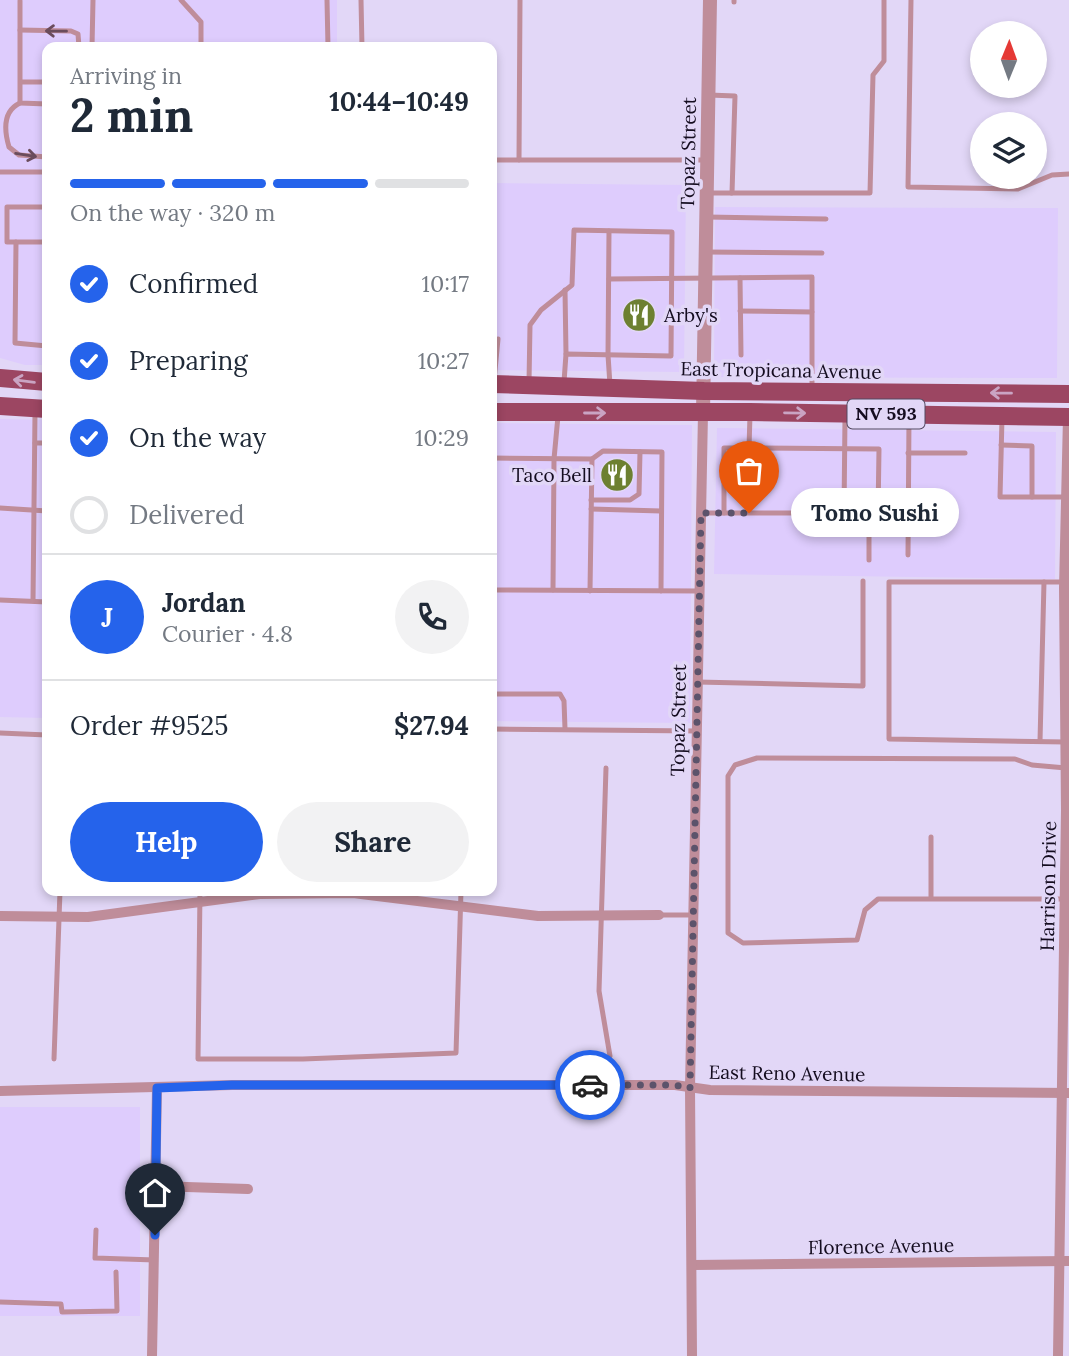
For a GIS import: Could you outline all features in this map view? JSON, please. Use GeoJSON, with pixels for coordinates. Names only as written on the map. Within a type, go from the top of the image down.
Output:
{"type":"FeatureCollection","features":[{"type":"Feature","properties":{"kind":"main road"},"geometry":{"type":"LineString","coordinates":[[0,378],[42,382]]}},
{"type":"Feature","properties":{"kind":"main road","name":"East Tropicana Avenue"},"geometry":{"type":"LineString","coordinates":[[497,384],[704,391],[1069,394]]}},
{"type":"Feature","properties":{"kind":"main road"},"geometry":{"type":"LineString","coordinates":[[1002,415],[1021,407],[1063,405],[1069,412]]}},
{"type":"Feature","properties":{"kind":"main road"},"geometry":{"type":"LineString","coordinates":[[0,406],[41,409]]}},
{"type":"Feature","properties":{"kind":"main road","name":"NV 593"},"geometry":{"type":"LineString","coordinates":[[497,412],[1002,415]]}},
{"type":"Feature","properties":{"kind":"street","name":"Topaz Street"},"geometry":{"type":"LineString","coordinates":[[692,1356],[690,1088],[710,0]]}},
{"type":"Feature","properties":{"kind":"street","name":"Harrison Drive"},"geometry":{"type":"LineString","coordinates":[[1058,1356],[1064,1261],[1066,1093],[1067,625],[1064,582],[1069,412]]}},
{"type":"Feature","properties":{"kind":"street"},"geometry":{"type":"LineString","coordinates":[[0,916],[88,917],[200,897],[220,896]]}},
{"type":"Feature","properties":{"kind":"street"},"geometry":{"type":"LineString","coordinates":[[372,896],[538,916],[659,915]]}},
{"type":"Feature","properties":{"kind":"street","name":"East Reno Avenue"},"geometry":{"type":"LineString","coordinates":[[0,1091],[232,1085],[675,1085],[710,1090],[1066,1093]]}},
{"type":"Feature","properties":{"kind":"street"},"geometry":{"type":"LineString","coordinates":[[152,1356],[157,1088]]}},
{"type":"Feature","properties":{"kind":"street"},"geometry":{"type":"LineString","coordinates":[[156,1186],[248,1189]]}},
{"type":"Feature","properties":{"kind":"street","name":"Florence Avenue"},"geometry":{"type":"LineString","coordinates":[[693,1265],[1064,1261]]}},
{"type":"Feature","properties":{"kind":"lane"},"geometry":{"type":"LineString","coordinates":[[92,42],[93,0]]}},
{"type":"Feature","properties":{"kind":"lane"},"geometry":{"type":"LineString","coordinates":[[181,0],[201,22],[201,42]]}},
{"type":"Feature","properties":{"kind":"lane"},"geometry":{"type":"LineString","coordinates":[[327,0],[328,42]]}},
{"type":"Feature","properties":{"kind":"lane"},"geometry":{"type":"LineString","coordinates":[[361,0],[362,42]]}},
{"type":"Feature","properties":{"kind":"lane"},"geometry":{"type":"LineString","coordinates":[[519,160],[520,0]]}},
{"type":"Feature","properties":{"kind":"lane"},"geometry":{"type":"LineString","coordinates":[[707,193],[870,192],[873,75],[884,61],[884,0]]}},
{"type":"Feature","properties":{"kind":"lane"},"geometry":{"type":"LineString","coordinates":[[911,0],[908,187],[1018,189],[1052,175],[1069,174]]}},
{"type":"Feature","properties":{"kind":"lane"},"geometry":{"type":"LineString","coordinates":[[20,1],[20,103]]}},
{"type":"Feature","properties":{"kind":"lane"},"geometry":{"type":"LineString","coordinates":[[20,30],[71,31],[78,34],[79,42]]}},
{"type":"Feature","properties":{"kind":"lane"},"geometry":{"type":"LineString","coordinates":[[20,82],[42,82]]}},
{"type":"Feature","properties":{"kind":"lane"},"geometry":{"type":"LineString","coordinates":[[709,95],[735,96],[732,193]]}},
{"type":"Feature","properties":{"kind":"lane"},"geometry":{"type":"LineString","coordinates":[[42,104],[20,103],[7,114],[9,147],[19,155],[42,157]]}},
{"type":"Feature","properties":{"kind":"lane"},"geometry":{"type":"LineString","coordinates":[[497,160],[708,160]]}},
{"type":"Feature","properties":{"kind":"lane"},"geometry":{"type":"LineString","coordinates":[[0,172],[42,172]]}},
{"type":"Feature","properties":{"kind":"lane"},"geometry":{"type":"LineString","coordinates":[[42,207],[7,207],[7,242],[42,242]]}},
{"type":"Feature","properties":{"kind":"lane"},"geometry":{"type":"LineString","coordinates":[[707,217],[826,219]]}},
{"type":"Feature","properties":{"kind":"lane"},"geometry":{"type":"LineString","coordinates":[[529,385],[530,325],[541,310],[572,285],[574,230],[672,232],[671,356],[566,354]]}},
{"type":"Feature","properties":{"kind":"lane"},"geometry":{"type":"LineString","coordinates":[[609,231],[610,388]]}},
{"type":"Feature","properties":{"kind":"lane"},"geometry":{"type":"LineString","coordinates":[[16,242],[15,343],[42,345]]}},
{"type":"Feature","properties":{"kind":"lane"},"geometry":{"type":"LineString","coordinates":[[706,252],[822,253]]}},
{"type":"Feature","properties":{"kind":"lane"},"geometry":{"type":"LineString","coordinates":[[609,279],[812,277],[812,391]]}},
{"type":"Feature","properties":{"kind":"lane"},"geometry":{"type":"LineString","coordinates":[[740,278],[740,355]]}},
{"type":"Feature","properties":{"kind":"lane"},"geometry":{"type":"LineString","coordinates":[[564,387],[565,290]]}},
{"type":"Feature","properties":{"kind":"lane"},"geometry":{"type":"LineString","coordinates":[[740,311],[812,313]]}},
{"type":"Feature","properties":{"kind":"lane"},"geometry":{"type":"LineString","coordinates":[[497,348],[498,339]]}},
{"type":"Feature","properties":{"kind":"lane"},"geometry":{"type":"LineString","coordinates":[[33,601],[35,443],[41,409]]}},
{"type":"Feature","properties":{"kind":"lane"},"geometry":{"type":"LineString","coordinates":[[749,448],[750,412]]}},
{"type":"Feature","properties":{"kind":"lane"},"geometry":{"type":"LineString","coordinates":[[552,590],[554,459],[558,413]]}},
{"type":"Feature","properties":{"kind":"lane"},"geometry":{"type":"LineString","coordinates":[[844,513],[846,414]]}},
{"type":"Feature","properties":{"kind":"lane"},"geometry":{"type":"LineString","coordinates":[[908,555],[909,415]]}},
{"type":"Feature","properties":{"kind":"lane"},"geometry":{"type":"LineString","coordinates":[[1002,415],[1000,497],[1032,497],[1067,492]]}},
{"type":"Feature","properties":{"kind":"lane"},"geometry":{"type":"LineString","coordinates":[[35,443],[42,443]]}},
{"type":"Feature","properties":{"kind":"lane"},"geometry":{"type":"LineString","coordinates":[[1001,445],[1032,446],[1032,497]]}},
{"type":"Feature","properties":{"kind":"lane"},"geometry":{"type":"LineString","coordinates":[[701,513],[878,514],[879,449],[724,448],[724,513]]}},
{"type":"Feature","properties":{"kind":"lane"},"geometry":{"type":"LineString","coordinates":[[497,458],[592,459],[603,451],[662,452],[661,591]]}},
{"type":"Feature","properties":{"kind":"lane"},"geometry":{"type":"LineString","coordinates":[[591,500],[630,500],[639,494],[640,452]]}},
{"type":"Feature","properties":{"kind":"lane"},"geometry":{"type":"LineString","coordinates":[[908,453],[965,453]]}},
{"type":"Feature","properties":{"kind":"lane"},"geometry":{"type":"LineString","coordinates":[[590,591],[592,459]]}},
{"type":"Feature","properties":{"kind":"lane"},"geometry":{"type":"LineString","coordinates":[[0,508],[42,511]]}},
{"type":"Feature","properties":{"kind":"lane"},"geometry":{"type":"LineString","coordinates":[[591,509],[661,511]]}},
{"type":"Feature","properties":{"kind":"lane"},"geometry":{"type":"LineString","coordinates":[[869,514],[869,560]]}},
{"type":"Feature","properties":{"kind":"lane"},"geometry":{"type":"LineString","coordinates":[[697,682],[863,686],[863,581]]}},
{"type":"Feature","properties":{"kind":"lane"},"geometry":{"type":"LineString","coordinates":[[1064,582],[889,582],[888,739],[1066,742]]}},
{"type":"Feature","properties":{"kind":"lane"},"geometry":{"type":"LineString","coordinates":[[1040,741],[1044,582]]}},
{"type":"Feature","properties":{"kind":"lane"},"geometry":{"type":"LineString","coordinates":[[497,590],[699,592]]}},
{"type":"Feature","properties":{"kind":"lane"},"geometry":{"type":"LineString","coordinates":[[0,600],[42,601]]}},
{"type":"Feature","properties":{"kind":"lane"},"geometry":{"type":"LineString","coordinates":[[497,694],[560,694],[564,701],[565,729]]}},
{"type":"Feature","properties":{"kind":"lane"},"geometry":{"type":"LineString","coordinates":[[497,729],[698,731]]}},
{"type":"Feature","properties":{"kind":"lane"},"geometry":{"type":"LineString","coordinates":[[0,733],[42,735]]}},
{"type":"Feature","properties":{"kind":"lane"},"geometry":{"type":"LineString","coordinates":[[1065,899],[878,899],[865,910],[857,940],[743,943],[728,933],[728,776],[735,765],[757,758],[1015,759],[1032,765],[1066,768]]}},
{"type":"Feature","properties":{"kind":"lane"},"geometry":{"type":"LineString","coordinates":[[606,768],[599,991],[610,1056]]}},
{"type":"Feature","properties":{"kind":"lane"},"geometry":{"type":"LineString","coordinates":[[931,837],[932,898]]}},
{"type":"Feature","properties":{"kind":"lane"},"geometry":{"type":"LineString","coordinates":[[54,1059],[60,896]]}},
{"type":"Feature","properties":{"kind":"lane"},"geometry":{"type":"LineString","coordinates":[[200,897],[198,1059],[303,1059],[456,1054],[460,896]]}},
{"type":"Feature","properties":{"kind":"lane"},"geometry":{"type":"LineString","coordinates":[[659,915],[693,915]]}},
{"type":"Feature","properties":{"kind":"lane"},"geometry":{"type":"LineString","coordinates":[[96,1230],[95,1258],[155,1260]]}},
{"type":"Feature","properties":{"kind":"lane"},"geometry":{"type":"LineString","coordinates":[[0,1302],[61,1304],[62,1312],[117,1311],[116,1272]]}},
{"type":"Feature","properties":{"kind":"shaded area"},"geometry":{"type":"Polygon","coordinates":[[[0,0],[337,0],[337,42],[42,42],[42,365],[25,365],[0,358],[0,0]]]}},
{"type":"Feature","properties":{"kind":"shaded area"},"geometry":{"type":"Polygon","coordinates":[[[497,183],[686,185],[684,372],[497,370],[497,183]]]}},
{"type":"Feature","properties":{"kind":"shaded area"},"geometry":{"type":"Polygon","coordinates":[[[715,207],[1058,208],[1057,378],[714,377],[715,207]]]}},
{"type":"Feature","properties":{"kind":"shaded area"},"geometry":{"type":"Polygon","coordinates":[[[0,419],[42,420],[42,718],[0,717],[0,419]]]}},
{"type":"Feature","properties":{"kind":"shaded area"},"geometry":{"type":"Polygon","coordinates":[[[497,423],[692,425],[690,723],[497,721],[497,423]]]}},
{"type":"Feature","properties":{"kind":"shaded area"},"geometry":{"type":"Polygon","coordinates":[[[717,428],[1056,432],[1055,579],[714,574],[717,428]]]}},
{"type":"Feature","properties":{"kind":"shaded area"},"geometry":{"type":"Polygon","coordinates":[[[0,1107],[140,1107],[140,1316],[0,1316],[0,1107]]]}},
{"type":"Feature","properties":{"kind":"way so far"},"geometry":{"type":"LineString","coordinates":[[590,1085],[675,1085],[690,1088],[701,513],[749,513]]}},
{"type":"Feature","properties":{"kind":"place","name":"Arby's"},"geometry":{"type":"Point","coordinates":[639,315]}},
{"type":"Feature","properties":{"kind":"place","name":"Taco Bell"},"geometry":{"type":"Point","coordinates":[617,475]}},
{"type":"Feature","properties":{"kind":"place","name":"Tomo Sushi"},"geometry":{"type":"Point","coordinates":[749,513]}},
{"type":"Feature","properties":{"kind":"route"},"geometry":{"type":"LineString","coordinates":[[155,1235],[157,1088],[232,1085],[590,1085]]}}]}
